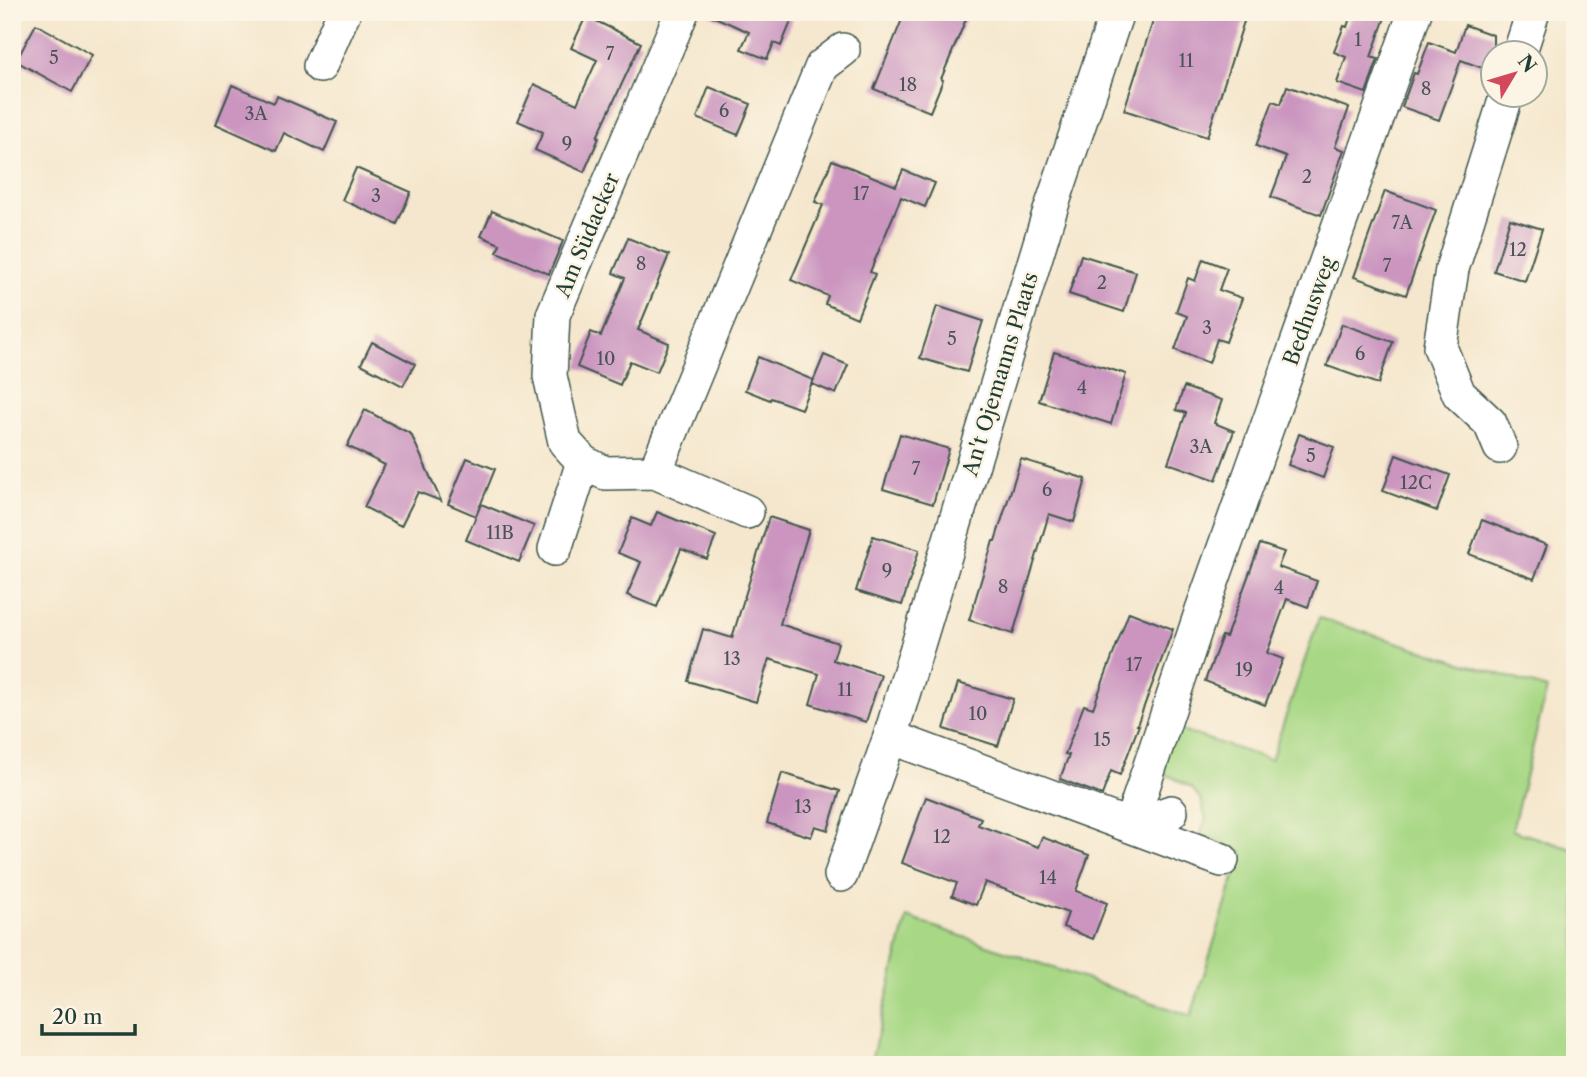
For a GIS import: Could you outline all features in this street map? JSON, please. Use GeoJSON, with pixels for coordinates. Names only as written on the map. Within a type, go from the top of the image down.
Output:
{"type":"FeatureCollection","features":[{"type":"Feature","properties":{"kind":"street"},"geometry":{"type":"LineString","coordinates":[[320,66],[344,12]]}},
{"type":"Feature","properties":{"kind":"street","name":"Am Südacker"},"geometry":{"type":"LineString","coordinates":[[583,462],[565,442],[550,376],[553,314],[682,12]]}},
{"type":"Feature","properties":{"kind":"street","name":"An't Ojemanns Plaats"},"geometry":{"type":"LineString","coordinates":[[841,876],[890,737],[1047,220],[1117,12]]}},
{"type":"Feature","properties":{"kind":"street","name":"Bedhusweg"},"geometry":{"type":"LineString","coordinates":[[1130,826],[1202,610],[1415,12]]}},
{"type":"Feature","properties":{"kind":"street"},"geometry":{"type":"LineString","coordinates":[[1525,38],[1533,12]]}},
{"type":"Feature","properties":{"kind":"street"},"geometry":{"type":"LineString","coordinates":[[655,472],[822,66],[843,50]]}},
{"type":"Feature","properties":{"kind":"street"},"geometry":{"type":"LineString","coordinates":[[1500,447],[1490,423],[1460,394],[1440,347],[1452,269],[1503,108]]}},
{"type":"Feature","properties":{"kind":"street"},"geometry":{"type":"LineString","coordinates":[[555,549],[583,462],[605,473],[655,472],[747,512]]}},
{"type":"Feature","properties":{"kind":"street"},"geometry":{"type":"LineString","coordinates":[[890,737],[1222,860]]}},
{"type":"Feature","properties":{"kind":"street"},"geometry":{"type":"LineString","coordinates":[[1130,826],[1171,812]]}},
{"type":"Feature","properties":{"kind":"green space"},"geometry":{"type":"Polygon","coordinates":[[[1319,618],[1547,689],[1512,830],[1575,850],[1575,1065],[870,1065],[907,917],[1191,1016],[1242,852],[1200,835],[1206,819],[1201,800],[1192,788],[1157,772],[1171,727],[1271,760],[1319,618]]]}},
{"type":"Feature","properties":{"kind":"building"},"geometry":{"type":"Polygon","coordinates":[[[703,12],[795,12],[781,46],[774,43],[767,59],[741,49],[749,32],[703,12]]]}},
{"type":"Feature","properties":{"kind":"building"},"geometry":{"type":"Polygon","coordinates":[[[905,12],[969,12],[930,112],[874,89],[905,12]]]}},
{"type":"Feature","properties":{"kind":"building"},"geometry":{"type":"Polygon","coordinates":[[[1156,12],[1247,12],[1207,137],[1124,110],[1156,12]]]}},
{"type":"Feature","properties":{"kind":"building"},"geometry":{"type":"Polygon","coordinates":[[[1352,12],[1387,12],[1371,57],[1378,59],[1366,93],[1337,83],[1346,57],[1334,52],[1352,12]]]}},
{"type":"Feature","properties":{"kind":"building"},"geometry":{"type":"Polygon","coordinates":[[[586,16],[641,43],[597,137],[599,138],[584,172],[535,150],[543,132],[518,121],[534,84],[577,104],[597,60],[571,48],[586,16]]]}},
{"type":"Feature","properties":{"kind":"building"},"geometry":{"type":"Polygon","coordinates":[[[36,24],[92,55],[72,92],[16,61],[36,24]]]}},
{"type":"Feature","properties":{"kind":"building"},"geometry":{"type":"Polygon","coordinates":[[[1465,25],[1493,35],[1493,38],[1478,38],[1478,66],[1461,60],[1439,120],[1402,107],[1429,42],[1456,52],[1465,25]]]}},
{"type":"Feature","properties":{"kind":"building"},"geometry":{"type":"Polygon","coordinates":[[[232,85],[274,103],[277,96],[337,122],[324,152],[284,133],[276,151],[216,124],[232,85]]]}},
{"type":"Feature","properties":{"kind":"building"},"geometry":{"type":"Polygon","coordinates":[[[1287,86],[1349,108],[1335,147],[1344,150],[1321,215],[1271,197],[1286,157],[1256,146],[1273,101],[1281,104],[1287,86]]]}},
{"type":"Feature","properties":{"kind":"building"},"geometry":{"type":"Polygon","coordinates":[[[709,87],[751,104],[738,135],[697,118],[709,87]]]}},
{"type":"Feature","properties":{"kind":"building"},"geometry":{"type":"Polygon","coordinates":[[[832,160],[896,186],[903,170],[935,183],[925,207],[901,197],[870,272],[875,274],[857,318],[825,304],[828,296],[791,280],[823,205],[815,202],[832,160]]]}},
{"type":"Feature","properties":{"kind":"building"},"geometry":{"type":"Polygon","coordinates":[[[356,168],[411,192],[397,224],[342,200],[356,168]]]}},
{"type":"Feature","properties":{"kind":"building"},"geometry":{"type":"Polygon","coordinates":[[[1385,191],[1436,210],[1406,295],[1354,277],[1385,191]]]}},
{"type":"Feature","properties":{"kind":"building"},"geometry":{"type":"Polygon","coordinates":[[[492,211],[563,241],[549,274],[497,252],[500,244],[481,236],[492,211]]]}},
{"type":"Feature","properties":{"kind":"building"},"geometry":{"type":"Polygon","coordinates":[[[1510,219],[1542,229],[1525,281],[1494,271],[1510,219]]]}},
{"type":"Feature","properties":{"kind":"building"},"geometry":{"type":"Polygon","coordinates":[[[628,238],[669,255],[638,330],[669,343],[657,372],[630,361],[620,385],[577,367],[591,332],[601,336],[625,278],[613,273],[628,238]]]}},
{"type":"Feature","properties":{"kind":"building"},"geometry":{"type":"Polygon","coordinates":[[[1081,255],[1136,272],[1124,312],[1069,294],[1081,255]]]}},
{"type":"Feature","properties":{"kind":"building"},"geometry":{"type":"Polygon","coordinates":[[[1203,259],[1227,268],[1219,290],[1242,298],[1226,342],[1217,339],[1209,363],[1175,350],[1187,316],[1176,312],[1188,278],[1195,281],[1203,259]]]}},
{"type":"Feature","properties":{"kind":"building"},"geometry":{"type":"Polygon","coordinates":[[[937,306],[983,321],[967,372],[920,358],[937,306]]]}},
{"type":"Feature","properties":{"kind":"building"},"geometry":{"type":"Polygon","coordinates":[[[1342,324],[1393,342],[1378,384],[1327,366],[1342,324]]]}},
{"type":"Feature","properties":{"kind":"building"},"geometry":{"type":"Polygon","coordinates":[[[372,342],[415,364],[403,386],[361,364],[372,342]]]}},
{"type":"Feature","properties":{"kind":"building"},"geometry":{"type":"Polygon","coordinates":[[[1054,352],[1126,374],[1111,424],[1039,401],[1054,352]]]}},
{"type":"Feature","properties":{"kind":"building"},"geometry":{"type":"Polygon","coordinates":[[[824,355],[848,365],[836,394],[812,384],[824,355]]]}},
{"type":"Feature","properties":{"kind":"building"},"geometry":{"type":"Polygon","coordinates":[[[758,357],[813,380],[801,409],[745,390],[758,357]]]}},
{"type":"Feature","properties":{"kind":"building"},"geometry":{"type":"Polygon","coordinates":[[[1184,387],[1222,400],[1214,423],[1234,431],[1216,480],[1168,463],[1186,413],[1176,410],[1184,387]]]}},
{"type":"Feature","properties":{"kind":"building"},"geometry":{"type":"Polygon","coordinates":[[[365,410],[411,434],[441,501],[418,492],[401,526],[364,507],[385,465],[347,446],[365,410]]]}},
{"type":"Feature","properties":{"kind":"building"},"geometry":{"type":"Polygon","coordinates":[[[900,434],[949,449],[933,504],[883,489],[900,434]]]}},
{"type":"Feature","properties":{"kind":"building"},"geometry":{"type":"Polygon","coordinates":[[[1299,434],[1334,447],[1323,478],[1288,465],[1299,434]]]}},
{"type":"Feature","properties":{"kind":"building"},"geometry":{"type":"Polygon","coordinates":[[[1396,455],[1450,475],[1437,511],[1383,491],[1396,455]]]}},
{"type":"Feature","properties":{"kind":"building"},"geometry":{"type":"Polygon","coordinates":[[[467,458],[495,469],[476,516],[448,504],[467,458]]]}},
{"type":"Feature","properties":{"kind":"building"},"geometry":{"type":"Polygon","coordinates":[[[1021,459],[1086,479],[1074,522],[1049,514],[1013,634],[969,620],[1021,459]]]}},
{"type":"Feature","properties":{"kind":"building"},"geometry":{"type":"Polygon","coordinates":[[[481,504],[534,526],[519,562],[466,540],[481,504]]]}},
{"type":"Feature","properties":{"kind":"building"},"geometry":{"type":"Polygon","coordinates":[[[657,512],[716,536],[707,559],[681,549],[657,607],[627,595],[641,562],[618,553],[632,518],[651,526],[657,512]]]}},
{"type":"Feature","properties":{"kind":"building"},"geometry":{"type":"Polygon","coordinates":[[[769,517],[809,530],[780,624],[838,643],[833,660],[881,675],[866,722],[810,704],[819,674],[769,659],[756,702],[688,681],[703,629],[732,638],[769,517]]]}},
{"type":"Feature","properties":{"kind":"building"},"geometry":{"type":"Polygon","coordinates":[[[1482,520],[1547,545],[1534,579],[1469,554],[1482,520]]]}},
{"type":"Feature","properties":{"kind":"building"},"geometry":{"type":"Polygon","coordinates":[[[873,536],[919,550],[902,605],[856,591],[873,536]]]}},
{"type":"Feature","properties":{"kind":"building"},"geometry":{"type":"Polygon","coordinates":[[[1260,544],[1284,552],[1278,567],[1317,581],[1308,607],[1287,599],[1267,653],[1283,659],[1265,705],[1205,681],[1222,636],[1226,637],[1260,544]]]}},
{"type":"Feature","properties":{"kind":"building"},"geometry":{"type":"Polygon","coordinates":[[[1129,612],[1173,629],[1120,775],[1111,771],[1102,795],[1060,779],[1069,755],[1065,754],[1084,705],[1093,708],[1129,612]]]}},
{"type":"Feature","properties":{"kind":"building"},"geometry":{"type":"Polygon","coordinates":[[[958,683],[1013,699],[998,746],[944,729],[958,683]]]}},
{"type":"Feature","properties":{"kind":"building"},"geometry":{"type":"Polygon","coordinates":[[[782,773],[840,791],[828,830],[815,826],[811,837],[767,823],[782,773]]]}},
{"type":"Feature","properties":{"kind":"building"},"geometry":{"type":"Polygon","coordinates":[[[926,797],[981,818],[978,825],[1038,847],[1042,837],[1089,855],[1076,891],[1107,903],[1093,939],[1063,927],[1068,913],[985,882],[976,905],[952,896],[957,883],[902,863],[926,797]]]}}]}
